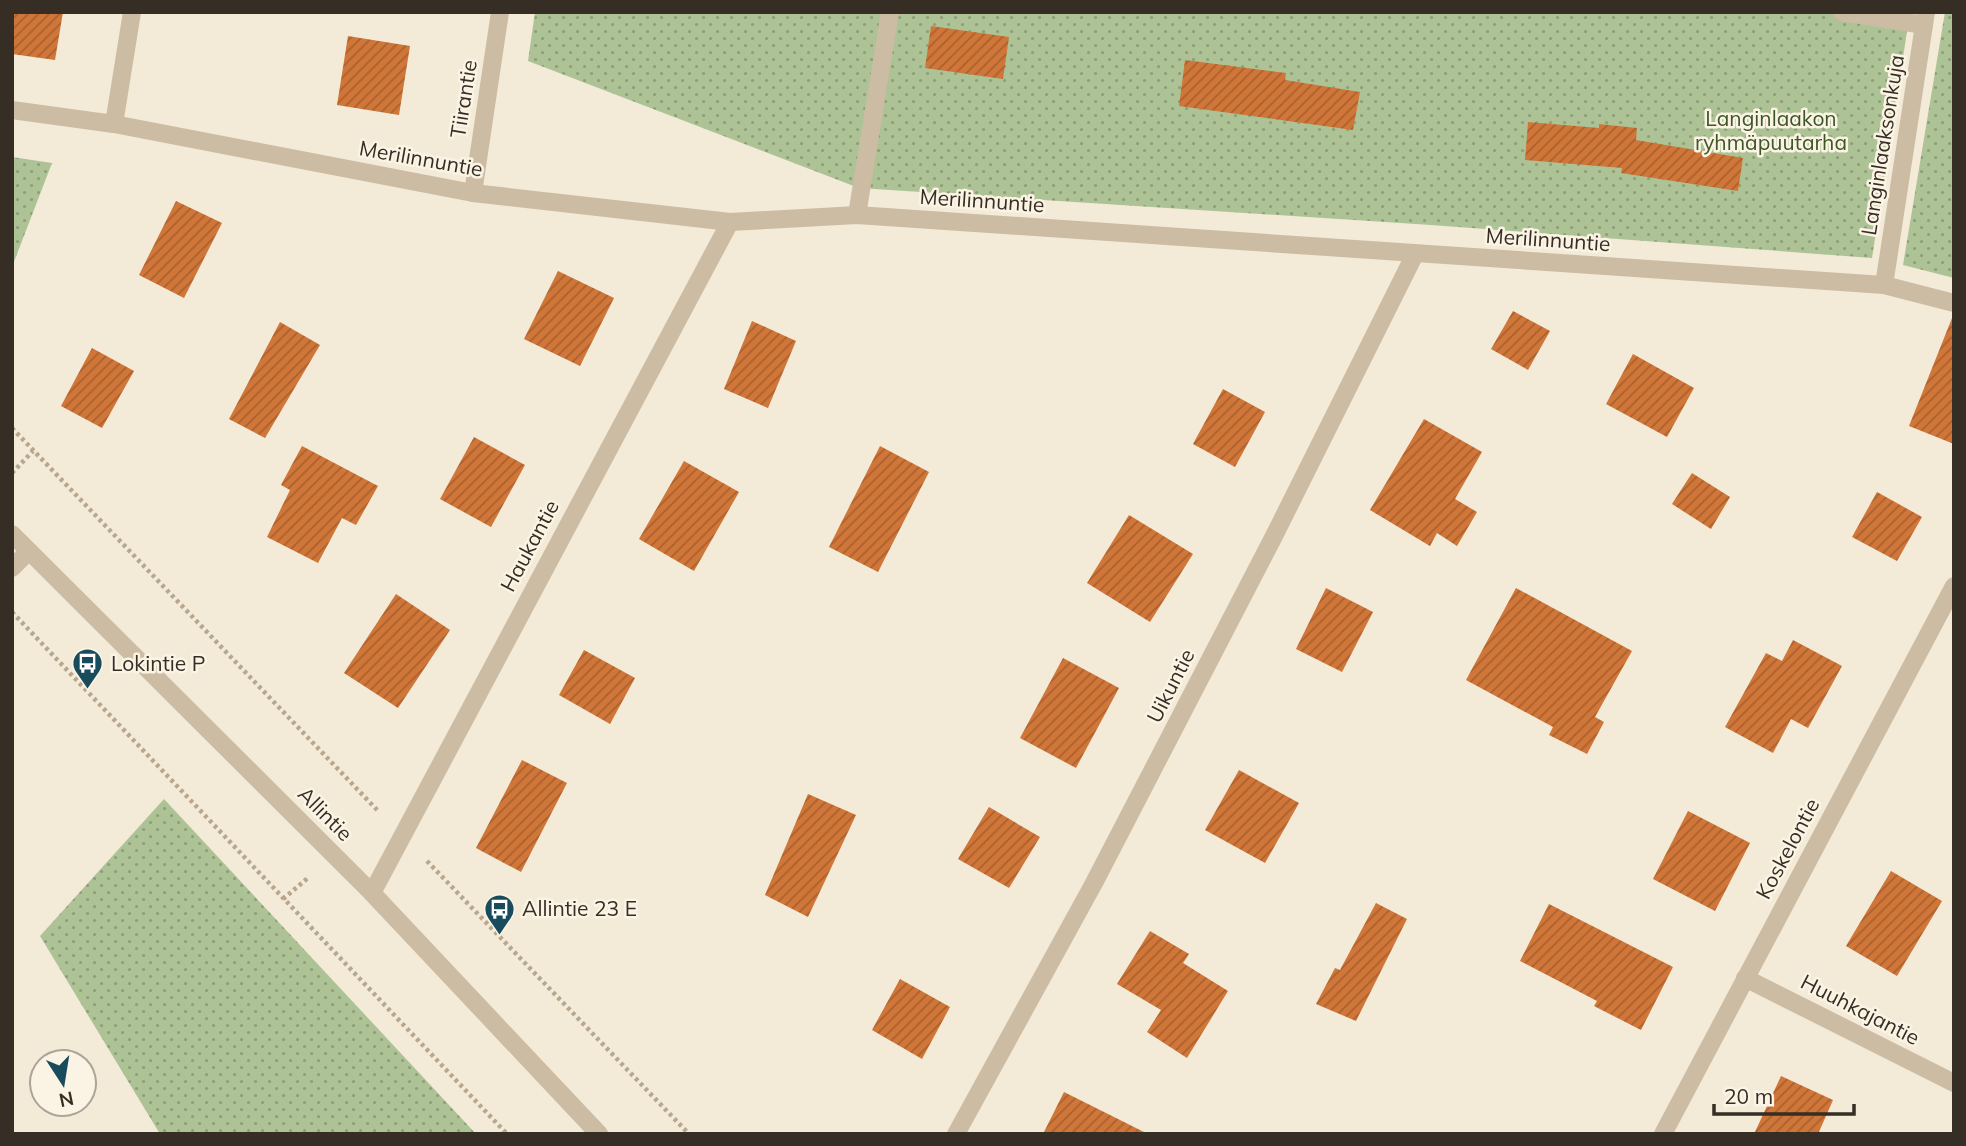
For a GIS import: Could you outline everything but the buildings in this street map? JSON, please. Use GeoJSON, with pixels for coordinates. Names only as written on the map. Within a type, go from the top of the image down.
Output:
{"type":"FeatureCollection","features":[{"type":"Feature","properties":{"kind":"street"},"geometry":{"type":"LineString","coordinates":[[114,124],[132,12]]}},
{"type":"Feature","properties":{"kind":"street","name":"Tiirantie"},"geometry":{"type":"LineString","coordinates":[[473,193],[500,12]]}},
{"type":"Feature","properties":{"kind":"street"},"geometry":{"type":"LineString","coordinates":[[857,215],[890,12]]}},
{"type":"Feature","properties":{"kind":"street"},"geometry":{"type":"LineString","coordinates":[[1842,12],[1925,19]]}},
{"type":"Feature","properties":{"kind":"street","name":"Langinlaaksonkuja"},"geometry":{"type":"LineString","coordinates":[[1884,285],[1925,19]]}},
{"type":"Feature","properties":{"kind":"street","name":"Merilinnuntie"},"geometry":{"type":"LineString","coordinates":[[12,110],[114,124],[473,193],[730,222],[857,215],[1884,285],[1954,303]]}},
{"type":"Feature","properties":{"kind":"street","name":"Haukantie"},"geometry":{"type":"LineString","coordinates":[[372,893],[730,222]]}},
{"type":"Feature","properties":{"kind":"street","name":"Uikuntie"},"geometry":{"type":"LineString","coordinates":[[956,1134],[1101,871],[1273,538],[1415,254]]}},
{"type":"Feature","properties":{"kind":"street","name":"Allintie"},"geometry":{"type":"LineString","coordinates":[[12,534],[372,893],[598,1134]]}},
{"type":"Feature","properties":{"kind":"street"},"geometry":{"type":"LineString","coordinates":[[12,568],[28,552]]}},
{"type":"Feature","properties":{"kind":"street","name":"Koskelontie"},"geometry":{"type":"LineString","coordinates":[[1663,1134],[1954,586]]}},
{"type":"Feature","properties":{"kind":"street","name":"Huuhkajantie"},"geometry":{"type":"LineString","coordinates":[[1745,978],[1954,1083]]}},
{"type":"Feature","properties":{"kind":"path"},"geometry":{"type":"LineString","coordinates":[[12,428],[689,1134]]}},
{"type":"Feature","properties":{"kind":"path"},"geometry":{"type":"LineString","coordinates":[[12,473],[33,451]]}},
{"type":"Feature","properties":{"kind":"path"},"geometry":{"type":"LineString","coordinates":[[12,612],[507,1134]]}},
{"type":"Feature","properties":{"kind":"green space","name":"Langinlaakon ryhmäpuutarha"},"geometry":{"type":"Polygon","coordinates":[[[535,12],[1910,12],[1872,258],[1431,225],[859,188],[528,61],[535,12]]]}},
{"type":"Feature","properties":{"kind":"green space"},"geometry":{"type":"Polygon","coordinates":[[[1945,12],[1954,12],[1954,278],[1903,265],[1945,12]]]}},
{"type":"Feature","properties":{"kind":"green space"},"geometry":{"type":"Polygon","coordinates":[[[12,157],[52,163],[12,267],[12,157]]]}},
{"type":"Feature","properties":{"kind":"green space"},"geometry":{"type":"Polygon","coordinates":[[[164,799],[476,1134],[160,1134],[40,936],[164,799]]]}},
{"type":"Feature","properties":{"kind":"place","name":"Lokintie P"},"geometry":{"type":"Point","coordinates":[88,691]}},
{"type":"Feature","properties":{"kind":"place","name":"Allintie 23 E"},"geometry":{"type":"Point","coordinates":[499,936]}}]}
